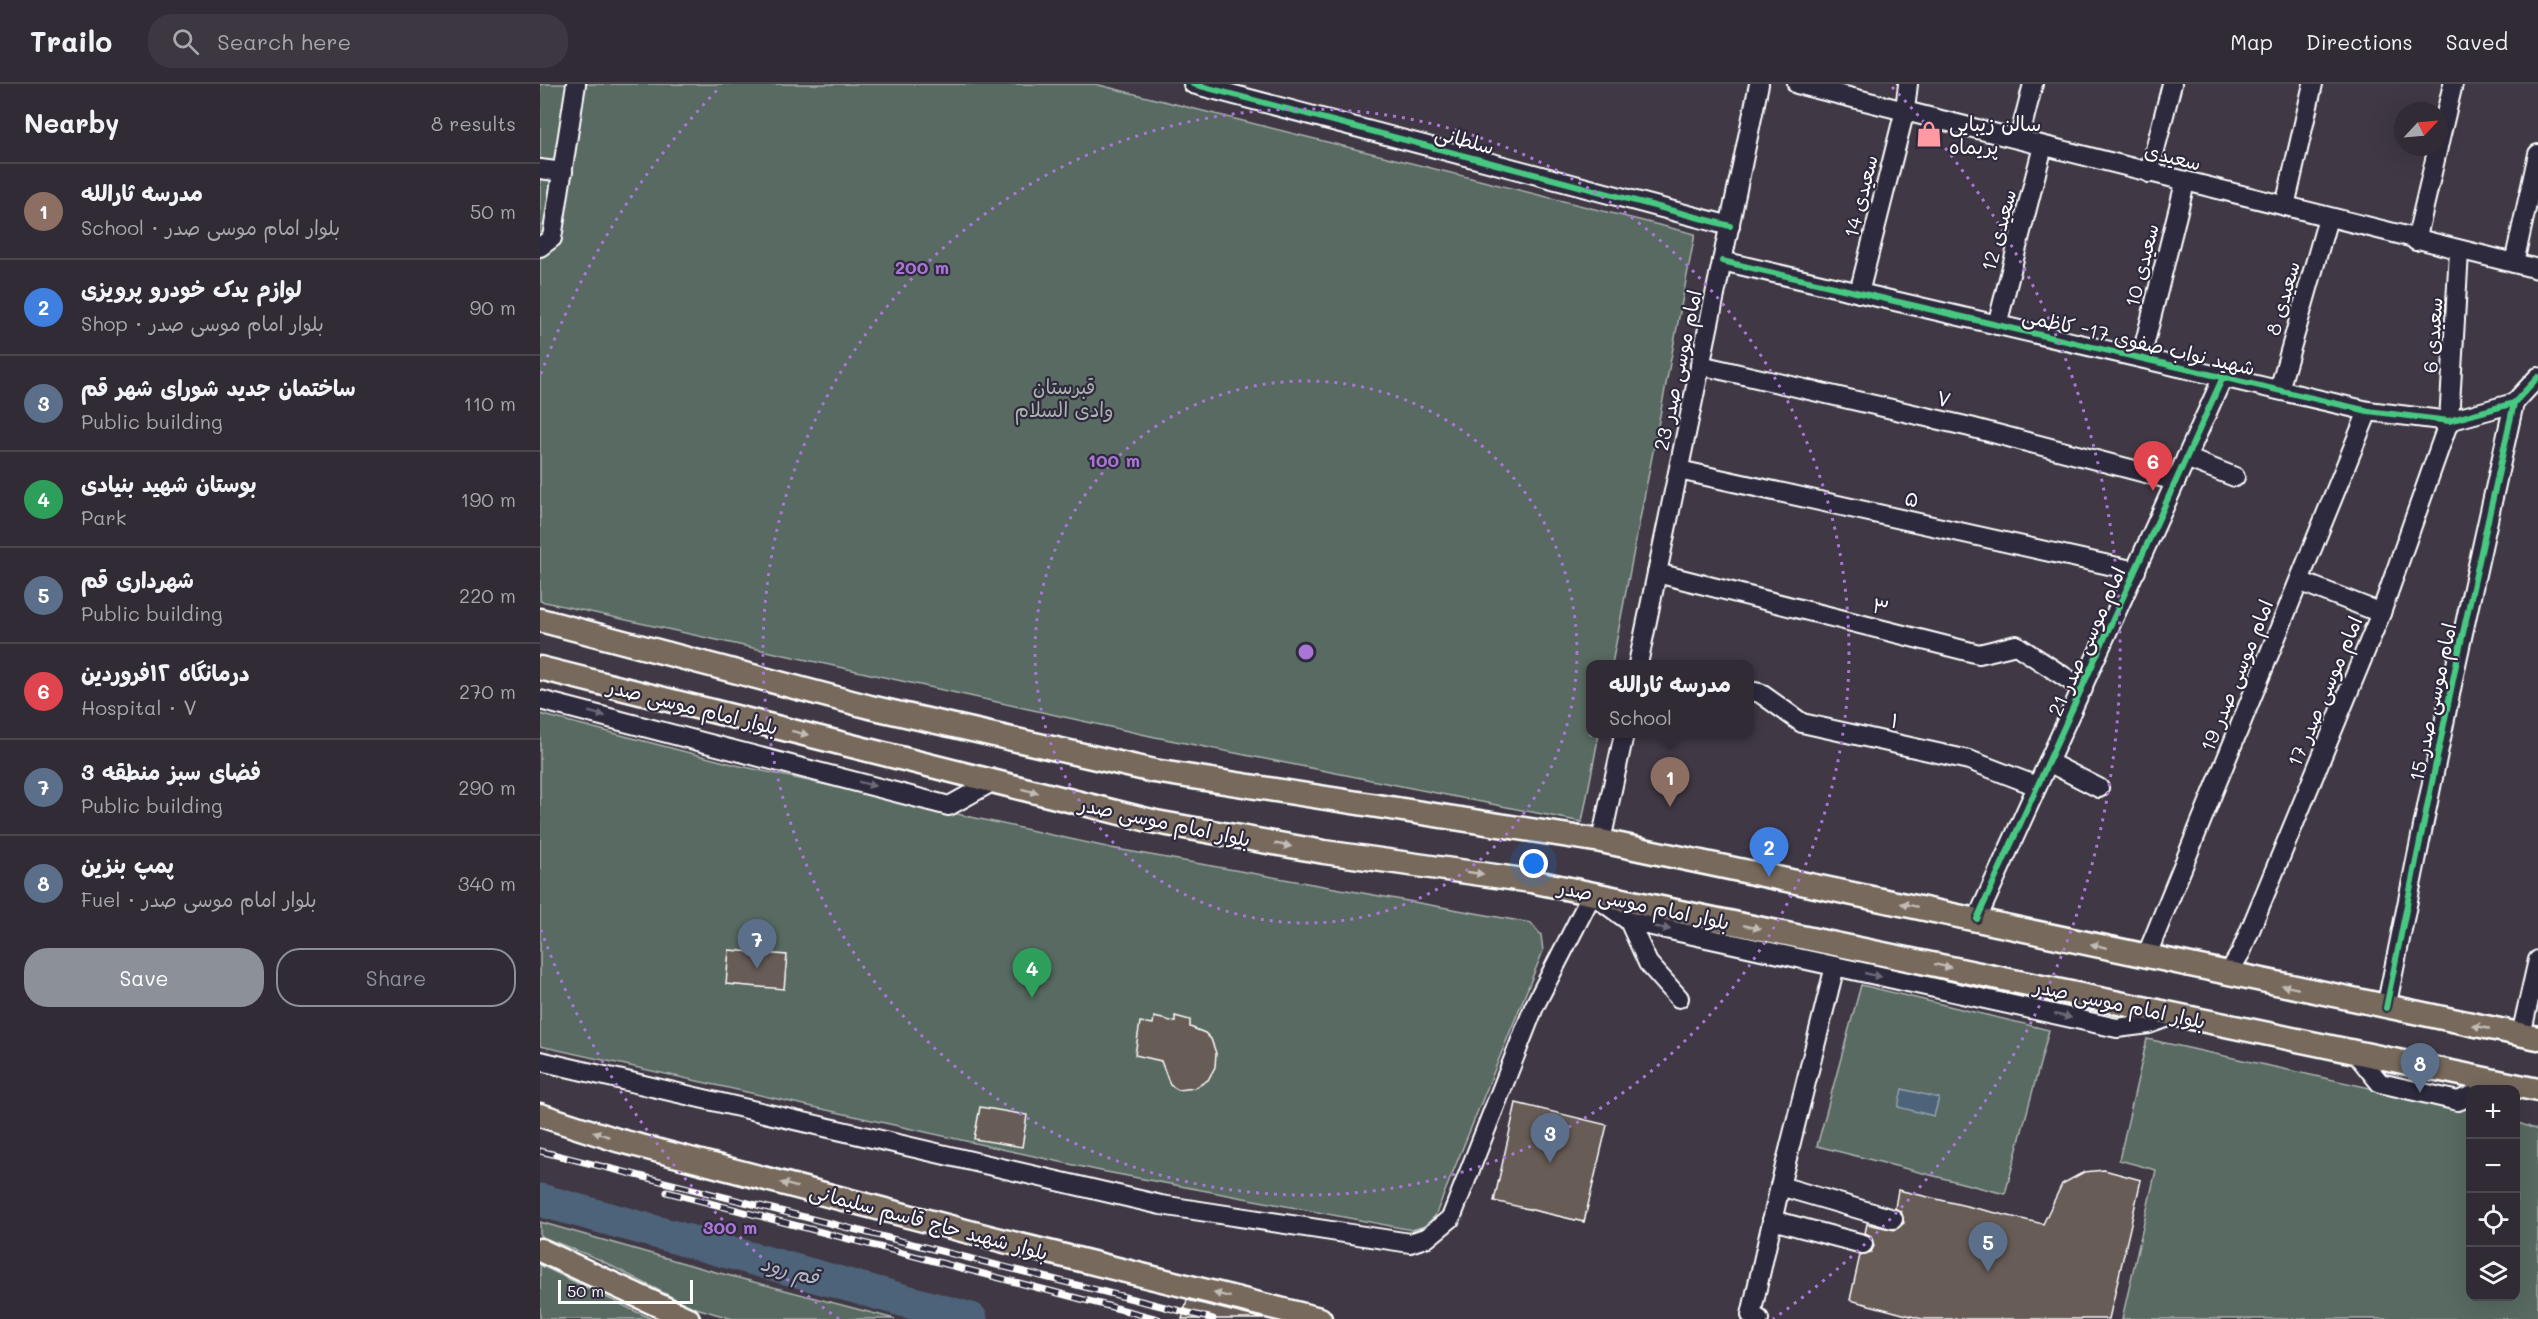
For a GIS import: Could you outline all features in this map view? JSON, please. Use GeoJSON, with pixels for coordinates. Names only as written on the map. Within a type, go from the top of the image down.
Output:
{"type":"FeatureCollection","features":[{"type":"Feature","properties":{"kind":"main road"},"geometry":{"type":"LineString","coordinates":[[540,620],[870,707],[1154,771],[1601,841],[2530,1037]]}},
{"type":"Feature","properties":{"kind":"main road","name":"بلوار امام موسی صدر"},"geometry":{"type":"LineString","coordinates":[[540,668],[1156,822],[1324,852],[1531,881],[2177,1014],[2355,1052],[2491,1085]]}},
{"type":"Feature","properties":{"kind":"main road","name":"بلوار امام موسی صدر"},"geometry":{"type":"LineString","coordinates":[[2520,1088],[2538,1090]]}},
{"type":"Feature","properties":{"kind":"main road","name":"بلوار شهید حاج قاسم سلیمانی"},"geometry":{"type":"LineString","coordinates":[[540,1115],[617,1140],[1004,1241],[1320,1319]]}},
{"type":"Feature","properties":{"kind":"main road"},"geometry":{"type":"LineString","coordinates":[[540,1250],[688,1319]]}},
{"type":"Feature","properties":{"kind":"street"},"geometry":{"type":"LineString","coordinates":[[540,247],[552,238],[576,84]]}},
{"type":"Feature","properties":{"kind":"street","name":"سلطانی"},"geometry":{"type":"LineString","coordinates":[[1193,84],[1730,226]]}},
{"type":"Feature","properties":{"kind":"street","name":"امام موسی صدر 23"},"geometry":{"type":"LineString","coordinates":[[1643,660],[1657,573],[1759,84]]}},
{"type":"Feature","properties":{"kind":"street","name":"سعیدی"},"geometry":{"type":"LineString","coordinates":[[1797,84],[2459,252],[2538,269]]}},
{"type":"Feature","properties":{"kind":"street","name":"سعیدی 14"},"geometry":{"type":"LineString","coordinates":[[1859,293],[1905,110],[1908,84]]}},
{"type":"Feature","properties":{"kind":"street"},"geometry":{"type":"LineString","coordinates":[[2019,139],[2033,84]]}},
{"type":"Feature","properties":{"kind":"street"},"geometry":{"type":"LineString","coordinates":[[2149,173],[2172,84]]}},
{"type":"Feature","properties":{"kind":"street"},"geometry":{"type":"LineString","coordinates":[[2285,206],[2313,84]]}},
{"type":"Feature","properties":{"kind":"street"},"geometry":{"type":"LineString","coordinates":[[2448,106],[2453,84]]}},
{"type":"Feature","properties":{"kind":"street","name":"سعیدی 12"},"geometry":{"type":"LineString","coordinates":[[1996,325],[2043,146]]}},
{"type":"Feature","properties":{"kind":"street"},"geometry":{"type":"LineString","coordinates":[[2514,263],[2538,154]]}},
{"type":"Feature","properties":{"kind":"street"},"geometry":{"type":"LineString","coordinates":[[2416,241],[2436,156]]}},
{"type":"Feature","properties":{"kind":"street"},"geometry":{"type":"LineString","coordinates":[[540,169],[563,172]]}},
{"type":"Feature","properties":{"kind":"street","name":"سعیدی 10"},"geometry":{"type":"LineString","coordinates":[[2141,358],[2186,183]]}},
{"type":"Feature","properties":{"kind":"street","name":"سعیدی 8"},"geometry":{"type":"LineString","coordinates":[[2279,390],[2328,218]]}},
{"type":"Feature","properties":{"kind":"street","name":"سعیدی 6"},"geometry":{"type":"LineString","coordinates":[[2449,421],[2459,252]]}},
{"type":"Feature","properties":{"kind":"street","name":"شهید نواب صفوی 17- کاظمی"},"geometry":{"type":"LineString","coordinates":[[1722,261],[2368,411],[2449,421],[2514,403]]}},
{"type":"Feature","properties":{"kind":"street","name":"۷"},"geometry":{"type":"LineString","coordinates":[[1700,365],[1970,427],[2176,481]]}},
{"type":"Feature","properties":{"kind":"street","name":"امام موسی صدر 21"},"geometry":{"type":"LineString","coordinates":[[1977,919],[2223,377]]}},
{"type":"Feature","properties":{"kind":"street"},"geometry":{"type":"LineString","coordinates":[[2514,403],[2538,377]]}},
{"type":"Feature","properties":{"kind":"street","name":"امام موسی صدر 15"},"geometry":{"type":"LineString","coordinates":[[2386,1008],[2457,660],[2514,403]]}},
{"type":"Feature","properties":{"kind":"street","name":"امام موسی صدر 19"},"geometry":{"type":"LineString","coordinates":[[2146,957],[2368,411]]}},
{"type":"Feature","properties":{"kind":"street","name":"امام موسی صدر 17"},"geometry":{"type":"LineString","coordinates":[[2228,974],[2241,952],[2381,613],[2449,421]]}},
{"type":"Feature","properties":{"kind":"street"},"geometry":{"type":"LineString","coordinates":[[2186,458],[2235,477]]}},
{"type":"Feature","properties":{"kind":"street","name":"۵"},"geometry":{"type":"LineString","coordinates":[[1679,470],[2136,571]]}},
{"type":"Feature","properties":{"kind":"street","name":"۳"},"geometry":{"type":"LineString","coordinates":[[1657,573],[1979,654],[2016,645],[2083,689]]}},
{"type":"Feature","properties":{"kind":"street"},"geometry":{"type":"LineString","coordinates":[[2299,581],[2381,613]]}},
{"type":"Feature","properties":{"kind":"street","name":"۱"},"geometry":{"type":"LineString","coordinates":[[1754,692],[1760,693],[1802,723],[1969,760],[2037,786]]}},
{"type":"Feature","properties":{"kind":"street"},"geometry":{"type":"LineString","coordinates":[[540,700],[949,806],[992,782]]}},
{"type":"Feature","properties":{"kind":"street"},"geometry":{"type":"LineString","coordinates":[[1601,841],[1623,738]]}},
{"type":"Feature","properties":{"kind":"street"},"geometry":{"type":"LineString","coordinates":[[2048,762],[2098,788]]}},
{"type":"Feature","properties":{"kind":"street"},"geometry":{"type":"LineString","coordinates":[[540,1062],[1161,1205],[1410,1243],[1428,1237],[1451,1218],[1534,1007],[1592,894],[1629,921],[2116,1028],[2149,1024],[2177,1014]]}},
{"type":"Feature","properties":{"kind":"street"},"geometry":{"type":"LineString","coordinates":[[1629,921],[1648,963],[1679,998]]}},
{"type":"Feature","properties":{"kind":"street"},"geometry":{"type":"LineString","coordinates":[[2530,1037],[2538,960]]}},
{"type":"Feature","properties":{"kind":"street"},"geometry":{"type":"LineString","coordinates":[[1759,1319],[1752,1315],[1772,1220],[1835,966]]}},
{"type":"Feature","properties":{"kind":"street"},"geometry":{"type":"LineString","coordinates":[[2355,1052],[2380,1083],[2458,1101],[2466,1098]]}},
{"type":"Feature","properties":{"kind":"street"},"geometry":{"type":"LineString","coordinates":[[1780,1186],[1893,1219]]}},
{"type":"Feature","properties":{"kind":"street"},"geometry":{"type":"LineString","coordinates":[[1772,1220],[1863,1244]]}},
{"type":"Feature","properties":{"kind":"green space","name":"قبرستان وادی السلام"},"geometry":{"type":"Polygon","coordinates":[[[540,84],[1095,84],[1695,234],[1613,660],[1586,660],[1586,738],[1598,738],[1582,822],[1155,737],[540,601],[540,84]]]}},
{"type":"Feature","properties":{"kind":"green space"},"geometry":{"type":"Polygon","coordinates":[[[540,714],[736,765],[1111,848],[1531,923],[1541,935],[1543,951],[1435,1216],[1425,1226],[1412,1230],[1096,1170],[540,1046],[540,714]]]}},
{"type":"Feature","properties":{"kind":"green space"},"geometry":{"type":"Polygon","coordinates":[[[1861,985],[2049,1030],[2005,1194],[1817,1146],[1861,985]]]}},
{"type":"Feature","properties":{"kind":"green space"},"geometry":{"type":"Polygon","coordinates":[[[2147,1039],[2466,1109],[2466,1301],[2520,1301],[2520,1123],[2538,1130],[2538,1319],[2122,1319],[2156,1170],[2119,1160],[2147,1039]]]}},
{"type":"Feature","properties":{"kind":"green space"},"geometry":{"type":"Polygon","coordinates":[[[540,1222],[708,1270],[895,1319],[733,1319],[689,1306],[598,1259],[540,1236],[540,1222]]]}},
{"type":"Feature","properties":{"kind":"green space"},"geometry":{"type":"Polygon","coordinates":[[[540,1265],[637,1312],[652,1319],[540,1319],[540,1265]]]}},
{"type":"Feature","properties":{"kind":"water"},"geometry":{"type":"Polygon","coordinates":[[[1902,1089],[1939,1098],[1934,1116],[1898,1107],[1902,1089]]]}},
{"type":"Feature","properties":{"kind":"building"},"geometry":{"type":"Polygon","coordinates":[[[729,950],[787,955],[784,989],[726,984],[729,950]]]}},
{"type":"Feature","properties":{"kind":"building"},"geometry":{"type":"Polygon","coordinates":[[[1175,1016],[1190,1020],[1190,1027],[1205,1033],[1211,1039],[1216,1053],[1215,1067],[1208,1080],[1195,1088],[1178,1090],[1170,1085],[1161,1061],[1135,1055],[1140,1022],[1153,1024],[1154,1017],[1175,1022],[1175,1016]]]}},
{"type":"Feature","properties":{"kind":"building"},"geometry":{"type":"Polygon","coordinates":[[[1516,1103],[1607,1125],[1584,1222],[1494,1201],[1516,1103]]]}},
{"type":"Feature","properties":{"kind":"building"},"geometry":{"type":"Polygon","coordinates":[[[980,1107],[1027,1115],[1022,1147],[974,1139],[980,1107]]]}},
{"type":"Feature","properties":{"kind":"building"},"geometry":{"type":"Polygon","coordinates":[[[2104,1170],[2141,1180],[2109,1319],[1922,1319],[1850,1300],[1860,1255],[1871,1252],[1874,1246],[1871,1236],[1865,1233],[1867,1224],[1895,1230],[1904,1223],[1901,1212],[1895,1208],[1898,1190],[2043,1224],[2062,1184],[2084,1172],[2104,1170]]]}},
{"type":"Feature","properties":{"kind":"building"},"geometry":{"type":"Polygon","coordinates":[[[1187,1300],[1264,1319],[1182,1319],[1187,1300]]]}},
{"type":"Feature","properties":{"kind":"waterway","name":"قم رود"},"geometry":{"type":"LineString","coordinates":[[540,1200],[971,1319]]}},
{"type":"Feature","properties":{"kind":"railway"},"geometry":{"type":"LineString","coordinates":[[540,1151],[1213,1319]]}},
{"type":"Feature","properties":{"kind":"railway"},"geometry":{"type":"LineString","coordinates":[[667,1192],[1158,1319]]}},
{"type":"Feature","properties":{"kind":"cycle path"},"geometry":{"type":"LineString","coordinates":[[1193,84],[1730,226]]}},
{"type":"Feature","properties":{"kind":"cycle path"},"geometry":{"type":"LineString","coordinates":[[1722,261],[2368,411],[2449,421],[2514,403],[2538,377]]}},
{"type":"Feature","properties":{"kind":"cycle path"},"geometry":{"type":"LineString","coordinates":[[1977,919],[2223,377]]}},
{"type":"Feature","properties":{"kind":"cycle path"},"geometry":{"type":"LineString","coordinates":[[2386,1008],[2457,660],[2514,403]]}},
{"type":"Feature","properties":{"kind":"place","name":"سالن زیبایی پریماه"},"geometry":{"type":"Point","coordinates":[1929,134]}},
{"type":"Feature","properties":{"kind":"place","name":"درمانگاه ١٢فروردین"},"geometry":{"type":"Point","coordinates":[2153,491]}},
{"type":"Feature","properties":{"kind":"place","name":"مدرسه ثارالله"},"geometry":{"type":"Point","coordinates":[1670,807]}},
{"type":"Feature","properties":{"kind":"place","name":"لوازم یدک خودرو پرویزی"},"geometry":{"type":"Point","coordinates":[1769,877]}},
{"type":"Feature","properties":{"kind":"place","name":"فضای سبز منطقه 3"},"geometry":{"type":"Point","coordinates":[757,969]}},
{"type":"Feature","properties":{"kind":"place","name":"بوستان شهید بنیادی"},"geometry":{"type":"Point","coordinates":[1032,998]}},
{"type":"Feature","properties":{"kind":"place","name":"پمپ بنزین"},"geometry":{"type":"Point","coordinates":[2420,1093]}},
{"type":"Feature","properties":{"kind":"place","name":"ساختمان جدید شورای شهر قم"},"geometry":{"type":"Point","coordinates":[1550,1163]}},
{"type":"Feature","properties":{"kind":"place","name":"شهرداری قم"},"geometry":{"type":"Point","coordinates":[1988,1272]}}]}
